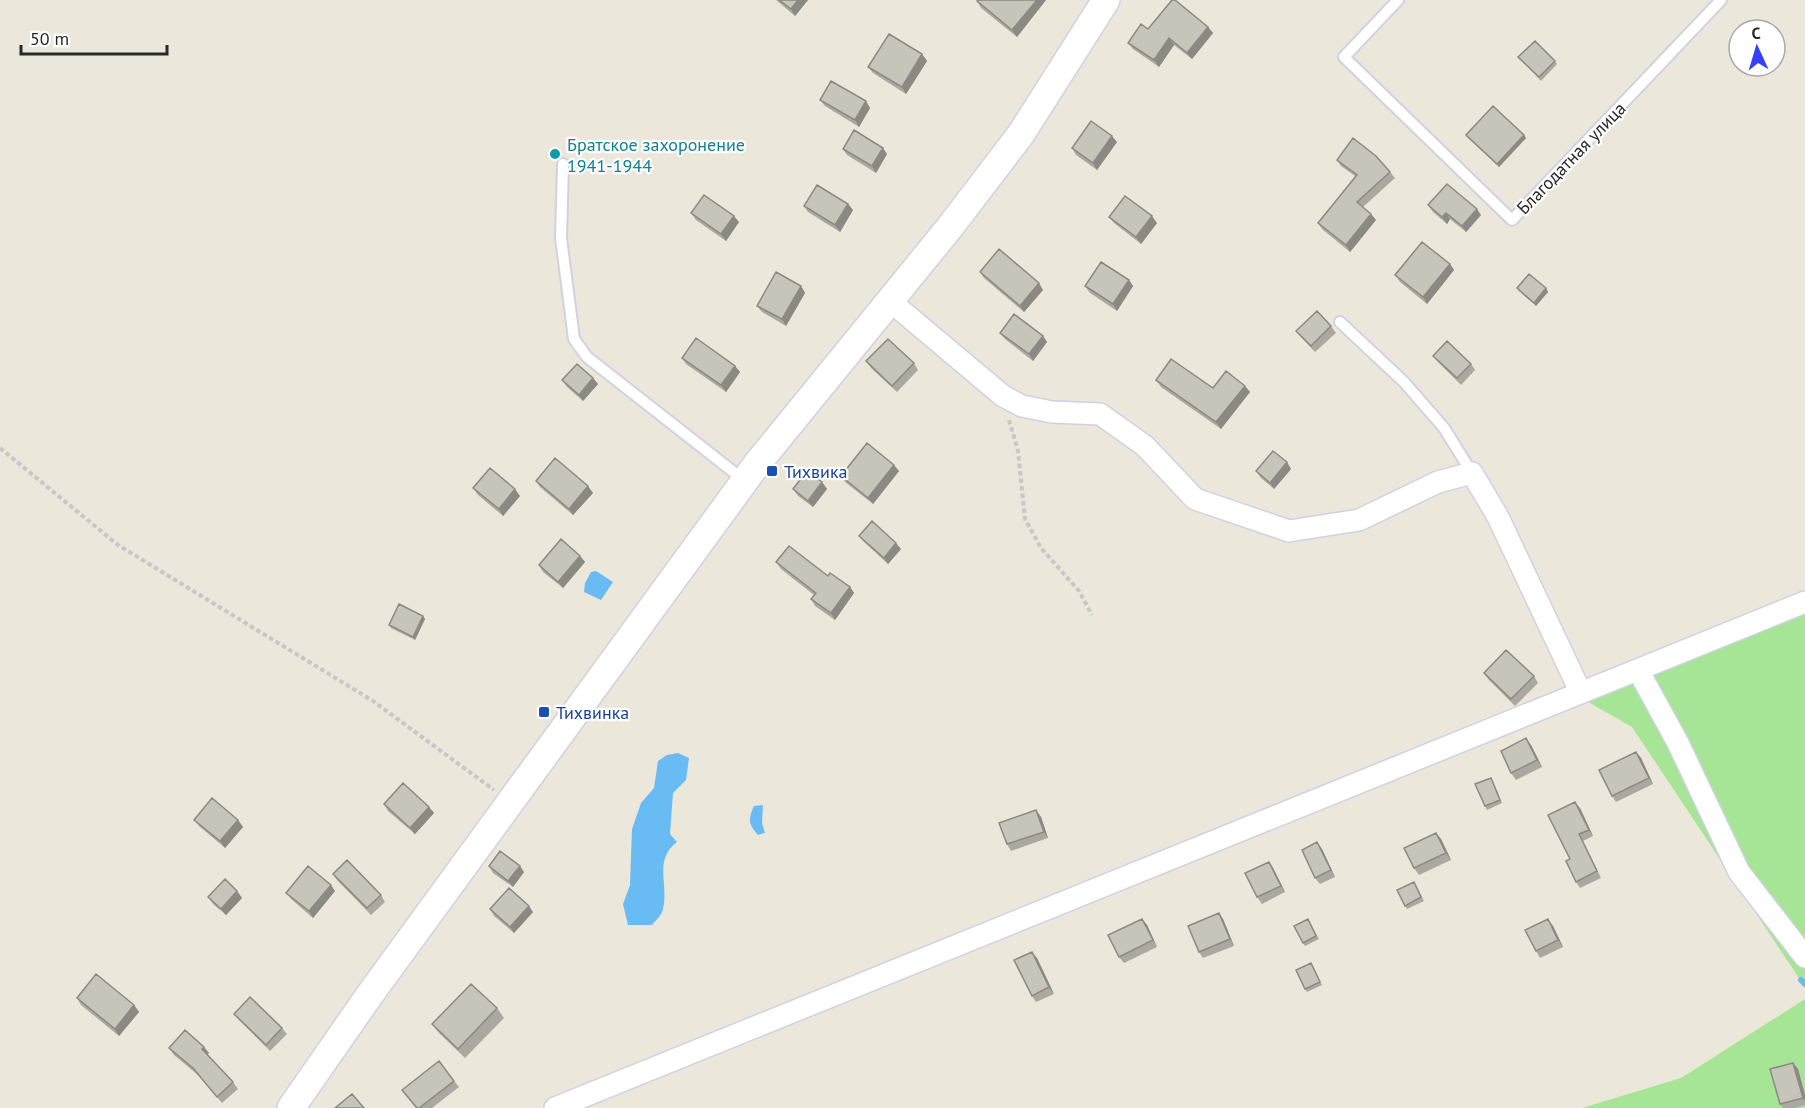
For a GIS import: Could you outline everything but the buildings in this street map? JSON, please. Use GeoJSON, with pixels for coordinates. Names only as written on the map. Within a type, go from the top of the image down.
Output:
{"type":"FeatureCollection","features":[{"type":"Feature","properties":{"kind":"street"},"geometry":{"type":"LineString","coordinates":[[291,1108],[510,802],[745,481],[1021,134],[1106,0]]}},
{"type":"Feature","properties":{"kind":"street"},"geometry":{"type":"LineString","coordinates":[[890,301],[1003,396],[1022,406],[1052,412],[1100,414],[1145,446],[1195,499],[1289,531],[1359,520],[1438,482],[1472,473],[1498,517],[1581,693]]}},
{"type":"Feature","properties":{"kind":"street"},"geometry":{"type":"LineString","coordinates":[[555,1108],[1805,602]]}},
{"type":"Feature","properties":{"kind":"street"},"geometry":{"type":"LineString","coordinates":[[1638,670],[1678,743],[1739,872],[1805,957]]}},
{"type":"Feature","properties":{"kind":"lane","name":"Благодатная улица"},"geometry":{"type":"LineString","coordinates":[[1398,0],[1344,57],[1512,220],[1721,0]]}},
{"type":"Feature","properties":{"kind":"lane"},"geometry":{"type":"LineString","coordinates":[[563,164],[561,238],[574,339],[587,357],[745,481]]}},
{"type":"Feature","properties":{"kind":"lane"},"geometry":{"type":"LineString","coordinates":[[1340,322],[1404,382],[1444,428],[1472,473]]}},
{"type":"Feature","properties":{"kind":"path"},"geometry":{"type":"LineString","coordinates":[[1003,396],[1018,451],[1025,519],[1041,548],[1079,591],[1092,615]]}},
{"type":"Feature","properties":{"kind":"path"},"geometry":{"type":"LineString","coordinates":[[0,448],[118,545],[374,701],[510,802]]}},
{"type":"Feature","properties":{"kind":"green space"},"geometry":{"type":"Polygon","coordinates":[[[1805,599],[1805,987],[1632,727],[1562,687],[1805,599]]]}},
{"type":"Feature","properties":{"kind":"green space"},"geometry":{"type":"Polygon","coordinates":[[[1805,999],[1805,1108],[1582,1108],[1681,1078],[1805,999]]]}},
{"type":"Feature","properties":{"kind":"water"},"geometry":{"type":"Polygon","coordinates":[[[596,571],[613,582],[601,600],[584,592],[585,583],[591,572],[596,571]]]}},
{"type":"Feature","properties":{"kind":"water"},"geometry":{"type":"Polygon","coordinates":[[[678,753],[689,758],[686,780],[673,793],[670,834],[677,842],[670,849],[664,865],[662,911],[652,925],[628,925],[623,904],[630,885],[632,829],[641,803],[654,788],[658,761],[667,755],[678,753]]]}},
{"type":"Feature","properties":{"kind":"water"},"geometry":{"type":"Polygon","coordinates":[[[763,805],[762,823],[765,833],[758,835],[752,828],[750,818],[754,806],[763,805]]]}},
{"type":"Feature","properties":{"kind":"waterway"},"geometry":{"type":"LineString","coordinates":[[1801,980],[1805,984]]}},
{"type":"Feature","properties":{"kind":"place","name":"Братское захоронение 1941-1944"},"geometry":{"type":"Point","coordinates":[555,154]}},
{"type":"Feature","properties":{"kind":"place","name":"Тихвика"},"geometry":{"type":"Point","coordinates":[772,471]}},
{"type":"Feature","properties":{"kind":"place","name":"Тихвинка"},"geometry":{"type":"Point","coordinates":[544,712]}}]}
